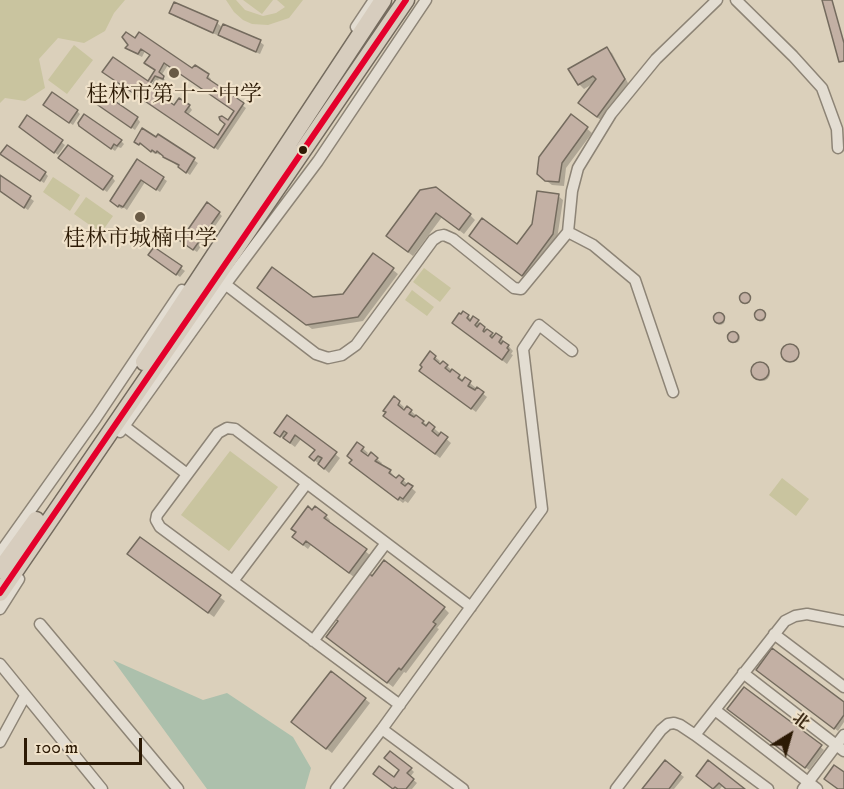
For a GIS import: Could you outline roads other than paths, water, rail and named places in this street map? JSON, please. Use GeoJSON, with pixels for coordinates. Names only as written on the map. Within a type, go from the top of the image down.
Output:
{"type":"FeatureCollection","features":[{"type":"Feature","properties":{"kind":"highway"},"geometry":{"type":"LineString","coordinates":[[0,570],[215,277],[383,0]]}},
{"type":"Feature","properties":{"kind":"highway"},"geometry":{"type":"LineString","coordinates":[[0,593],[406,0]]}},
{"type":"Feature","properties":{"kind":"street"},"geometry":{"type":"LineString","coordinates":[[0,553],[96,418],[374,0]]}},
{"type":"Feature","properties":{"kind":"street"},"geometry":{"type":"LineString","coordinates":[[0,609],[124,426],[215,277],[331,143],[426,0]]}},
{"type":"Feature","properties":{"kind":"street"},"geometry":{"type":"LineString","coordinates":[[215,277],[316,354],[333,358],[342,355],[356,345],[433,240],[439,236],[444,235],[453,239],[519,290],[568,232],[572,191],[578,168],[611,114],[656,59],[717,0]]}},
{"type":"Feature","properties":{"kind":"street"},"geometry":{"type":"LineString","coordinates":[[736,0],[822,88],[837,129],[838,148]]}},
{"type":"Feature","properties":{"kind":"street"},"geometry":{"type":"LineString","coordinates":[[568,232],[593,245],[635,280],[673,392]]}},
{"type":"Feature","properties":{"kind":"street"},"geometry":{"type":"LineString","coordinates":[[336,789],[542,509],[523,349],[539,325],[572,351]]}},
{"type":"Feature","properties":{"kind":"street"},"geometry":{"type":"LineString","coordinates":[[124,426],[188,474]]}},
{"type":"Feature","properties":{"kind":"street"},"geometry":{"type":"LineString","coordinates":[[400,705],[159,527],[156,517],[218,433],[229,428],[240,432],[471,607]]}},
{"type":"Feature","properties":{"kind":"street"},"geometry":{"type":"LineString","coordinates":[[233,581],[307,483]]}},
{"type":"Feature","properties":{"kind":"street"},"geometry":{"type":"LineString","coordinates":[[313,641],[386,543]]}},
{"type":"Feature","properties":{"kind":"street"},"geometry":{"type":"LineString","coordinates":[[696,735],[784,621],[800,614],[844,621]]}},
{"type":"Feature","properties":{"kind":"street"},"geometry":{"type":"LineString","coordinates":[[40,624],[178,789]]}},
{"type":"Feature","properties":{"kind":"street"},"geometry":{"type":"LineString","coordinates":[[774,634],[844,687]]}},
{"type":"Feature","properties":{"kind":"street"},"geometry":{"type":"LineString","coordinates":[[0,664],[102,789]]}},
{"type":"Feature","properties":{"kind":"street"},"geometry":{"type":"LineString","coordinates":[[744,674],[840,748]]}},
{"type":"Feature","properties":{"kind":"street"},"geometry":{"type":"LineString","coordinates":[[0,742],[25,696]]}},
{"type":"Feature","properties":{"kind":"street"},"geometry":{"type":"LineString","coordinates":[[714,710],[809,787],[840,748],[844,735]]}},
{"type":"Feature","properties":{"kind":"street"},"geometry":{"type":"LineString","coordinates":[[616,789],[664,727],[677,724],[696,735],[768,789]]}},
{"type":"Feature","properties":{"kind":"street"},"geometry":{"type":"LineString","coordinates":[[382,729],[464,789]]}},
{"type":"Feature","properties":{"kind":"place","name":"桂林市第十一中学"},"geometry":{"type":"Point","coordinates":[174,73]}},
{"type":"Feature","properties":{"kind":"place","name":"桂林市城楠中学"},"geometry":{"type":"Point","coordinates":[140,217]}}]}
